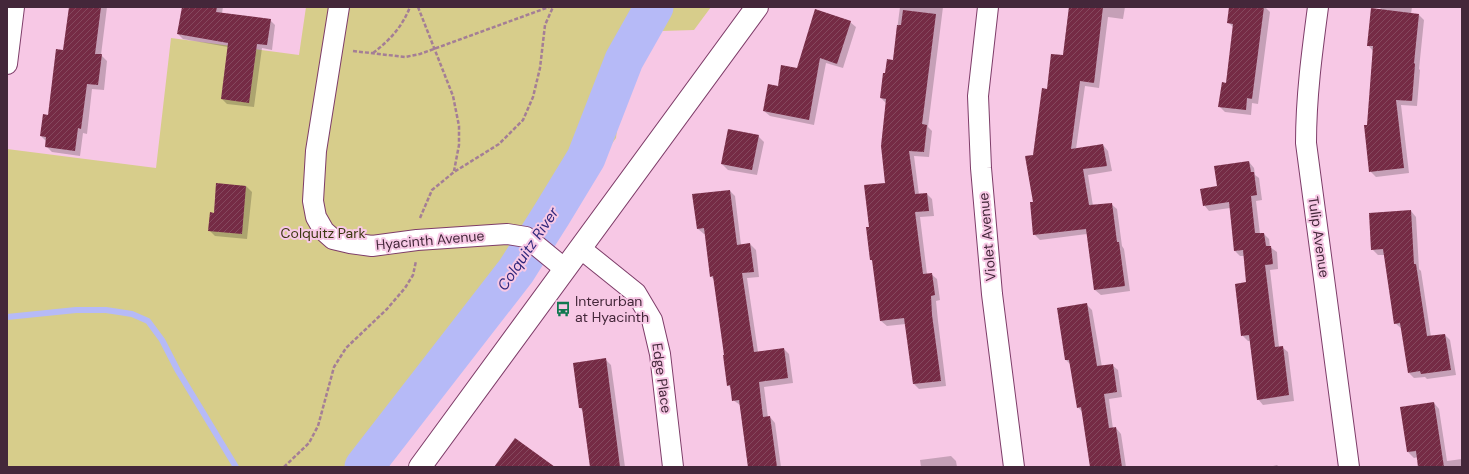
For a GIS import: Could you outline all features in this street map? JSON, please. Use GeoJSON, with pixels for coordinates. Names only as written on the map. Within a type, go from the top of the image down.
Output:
{"type":"FeatureCollection","features":[{"type":"Feature","properties":{"kind":"main road"},"geometry":{"type":"LineString","coordinates":[[420,467],[757,7]]}},
{"type":"Feature","properties":{"kind":"street"},"geometry":{"type":"LineString","coordinates":[[7,64],[14,7]]}},
{"type":"Feature","properties":{"kind":"street","name":"Hyacinth Avenue"},"geometry":{"type":"LineString","coordinates":[[340,7],[316,151],[313,201],[316,217],[324,231],[333,239],[372,246],[417,240],[507,234],[533,242],[565,269]]}},
{"type":"Feature","properties":{"kind":"street","name":"Violet Avenue"},"geometry":{"type":"LineString","coordinates":[[988,7],[978,96],[981,168],[992,294],[1014,467]]}},
{"type":"Feature","properties":{"kind":"street","name":"Tulip Avenue"},"geometry":{"type":"LineString","coordinates":[[1318,7],[1306,111],[1306,143],[1349,467]]}},
{"type":"Feature","properties":{"kind":"street","name":"Edge Place"},"geometry":{"type":"LineString","coordinates":[[580,248],[636,293],[652,320],[660,354],[673,467]]}},
{"type":"Feature","properties":{"kind":"path"},"geometry":{"type":"LineString","coordinates":[[372,53],[387,43],[399,28],[410,7]]}},
{"type":"Feature","properties":{"kind":"path"},"geometry":{"type":"LineString","coordinates":[[418,7],[453,96],[458,126],[459,145],[454,172]]}},
{"type":"Feature","properties":{"kind":"path"},"geometry":{"type":"LineString","coordinates":[[332,49],[405,57],[435,49],[549,7]]}},
{"type":"Feature","properties":{"kind":"green space","name":"Colquitz Park"},"geometry":{"type":"Polygon","coordinates":[[[306,7],[711,7],[694,30],[629,32],[616,138],[374,467],[7,467],[7,149],[156,168],[171,38],[299,55],[306,7]]]}},
{"type":"Feature","properties":{"kind":"building"},"geometry":{"type":"Polygon","coordinates":[[[69,7],[101,7],[95,54],[102,54],[98,85],[87,84],[81,129],[78,128],[75,151],[45,147],[46,137],[40,136],[43,114],[48,115],[56,49],[63,50],[69,7]]]}},
{"type":"Feature","properties":{"kind":"building"},"geometry":{"type":"Polygon","coordinates":[[[182,7],[217,7],[216,12],[271,19],[267,45],[257,44],[249,103],[221,99],[228,43],[177,34],[182,7]]]}},
{"type":"Feature","properties":{"kind":"building"},"geometry":{"type":"Polygon","coordinates":[[[1069,7],[1103,7],[1094,83],[1080,81],[1071,149],[1103,144],[1107,166],[1083,169],[1089,205],[1112,203],[1125,286],[1094,290],[1086,229],[1033,235],[1030,202],[1033,202],[1025,156],[1033,155],[1042,88],[1047,89],[1051,54],[1063,55],[1069,7]]]}},
{"type":"Feature","properties":{"kind":"building"},"geometry":{"type":"Polygon","coordinates":[[[1229,7],[1264,7],[1252,99],[1247,98],[1246,110],[1218,107],[1222,82],[1226,83],[1233,24],[1227,23],[1229,7]]]}},
{"type":"Feature","properties":{"kind":"building"},"geometry":{"type":"Polygon","coordinates":[[[1371,8],[1419,14],[1412,101],[1396,100],[1404,168],[1369,172],[1364,125],[1367,125],[1373,46],[1367,46],[1371,8]]]}},
{"type":"Feature","properties":{"kind":"building"},"geometry":{"type":"Polygon","coordinates":[[[815,9],[851,21],[837,64],[820,58],[809,120],[763,111],[768,84],[778,86],[781,65],[797,68],[815,9]]]}},
{"type":"Feature","properties":{"kind":"building"},"geometry":{"type":"Polygon","coordinates":[[[903,10],[936,14],[922,124],[927,125],[924,152],[909,151],[915,194],[927,193],[929,211],[915,212],[923,274],[932,273],[935,295],[931,296],[932,315],[941,381],[913,384],[904,318],[880,321],[866,227],[869,227],[864,185],[885,183],[881,146],[886,99],[880,98],[883,73],[885,73],[887,59],[893,60],[897,25],[901,25],[903,10]]]}},
{"type":"Feature","properties":{"kind":"building"},"geometry":{"type":"Polygon","coordinates":[[[728,129],[759,135],[752,170],[721,164],[728,129]]]}},
{"type":"Feature","properties":{"kind":"building"},"geometry":{"type":"Polygon","coordinates":[[[1249,161],[1251,172],[1254,172],[1257,195],[1251,196],[1255,233],[1264,233],[1266,246],[1271,246],[1273,264],[1265,265],[1275,347],[1283,346],[1289,395],[1257,400],[1249,335],[1241,336],[1235,284],[1246,282],[1243,250],[1234,251],[1229,202],[1203,206],[1200,189],[1217,186],[1214,166],[1249,161]]]}},
{"type":"Feature","properties":{"kind":"building"},"geometry":{"type":"Polygon","coordinates":[[[216,183],[246,186],[242,234],[208,231],[210,212],[214,213],[216,183]]]}},
{"type":"Feature","properties":{"kind":"building"},"geometry":{"type":"Polygon","coordinates":[[[730,190],[737,245],[750,243],[754,272],[742,273],[754,352],[784,348],[788,378],[759,382],[763,417],[770,416],[777,467],[748,467],[739,400],[732,401],[730,385],[727,386],[713,276],[710,277],[704,228],[697,229],[692,194],[730,190]]]}},
{"type":"Feature","properties":{"kind":"building"},"geometry":{"type":"Polygon","coordinates":[[[1411,210],[1414,264],[1416,264],[1427,336],[1445,334],[1451,370],[1421,374],[1420,371],[1408,373],[1400,323],[1394,324],[1383,249],[1371,250],[1369,213],[1411,210]]]}},
{"type":"Feature","properties":{"kind":"building"},"geometry":{"type":"Polygon","coordinates":[[[1087,303],[1097,366],[1113,364],[1117,392],[1104,394],[1109,428],[1116,427],[1122,467],[1090,467],[1081,407],[1077,408],[1069,360],[1065,360],[1057,308],[1087,303]]]}},
{"type":"Feature","properties":{"kind":"building"},"geometry":{"type":"Polygon","coordinates":[[[606,358],[620,467],[590,467],[582,408],[579,408],[573,363],[606,358]]]}},
{"type":"Feature","properties":{"kind":"building"},"geometry":{"type":"Polygon","coordinates":[[[1434,402],[1444,467],[1418,467],[1416,451],[1407,452],[1400,407],[1434,402]]]}},
{"type":"Feature","properties":{"kind":"building"},"geometry":{"type":"Polygon","coordinates":[[[515,438],[555,467],[494,467],[515,438]]]}},
{"type":"Feature","properties":{"kind":"waterway","name":"Colquitz River"},"geometry":{"type":"LineString","coordinates":[[364,467],[516,271],[552,214],[586,158],[624,60],[654,7]]}},
{"type":"Feature","properties":{"kind":"waterway"},"geometry":{"type":"LineString","coordinates":[[7,317],[76,310],[106,310],[132,314],[148,321],[162,340],[178,371],[236,467]]}},
{"type":"Feature","properties":{"kind":"place","name":"Interurban at Hyacinth"},"geometry":{"type":"Point","coordinates":[563,309]}}]}
